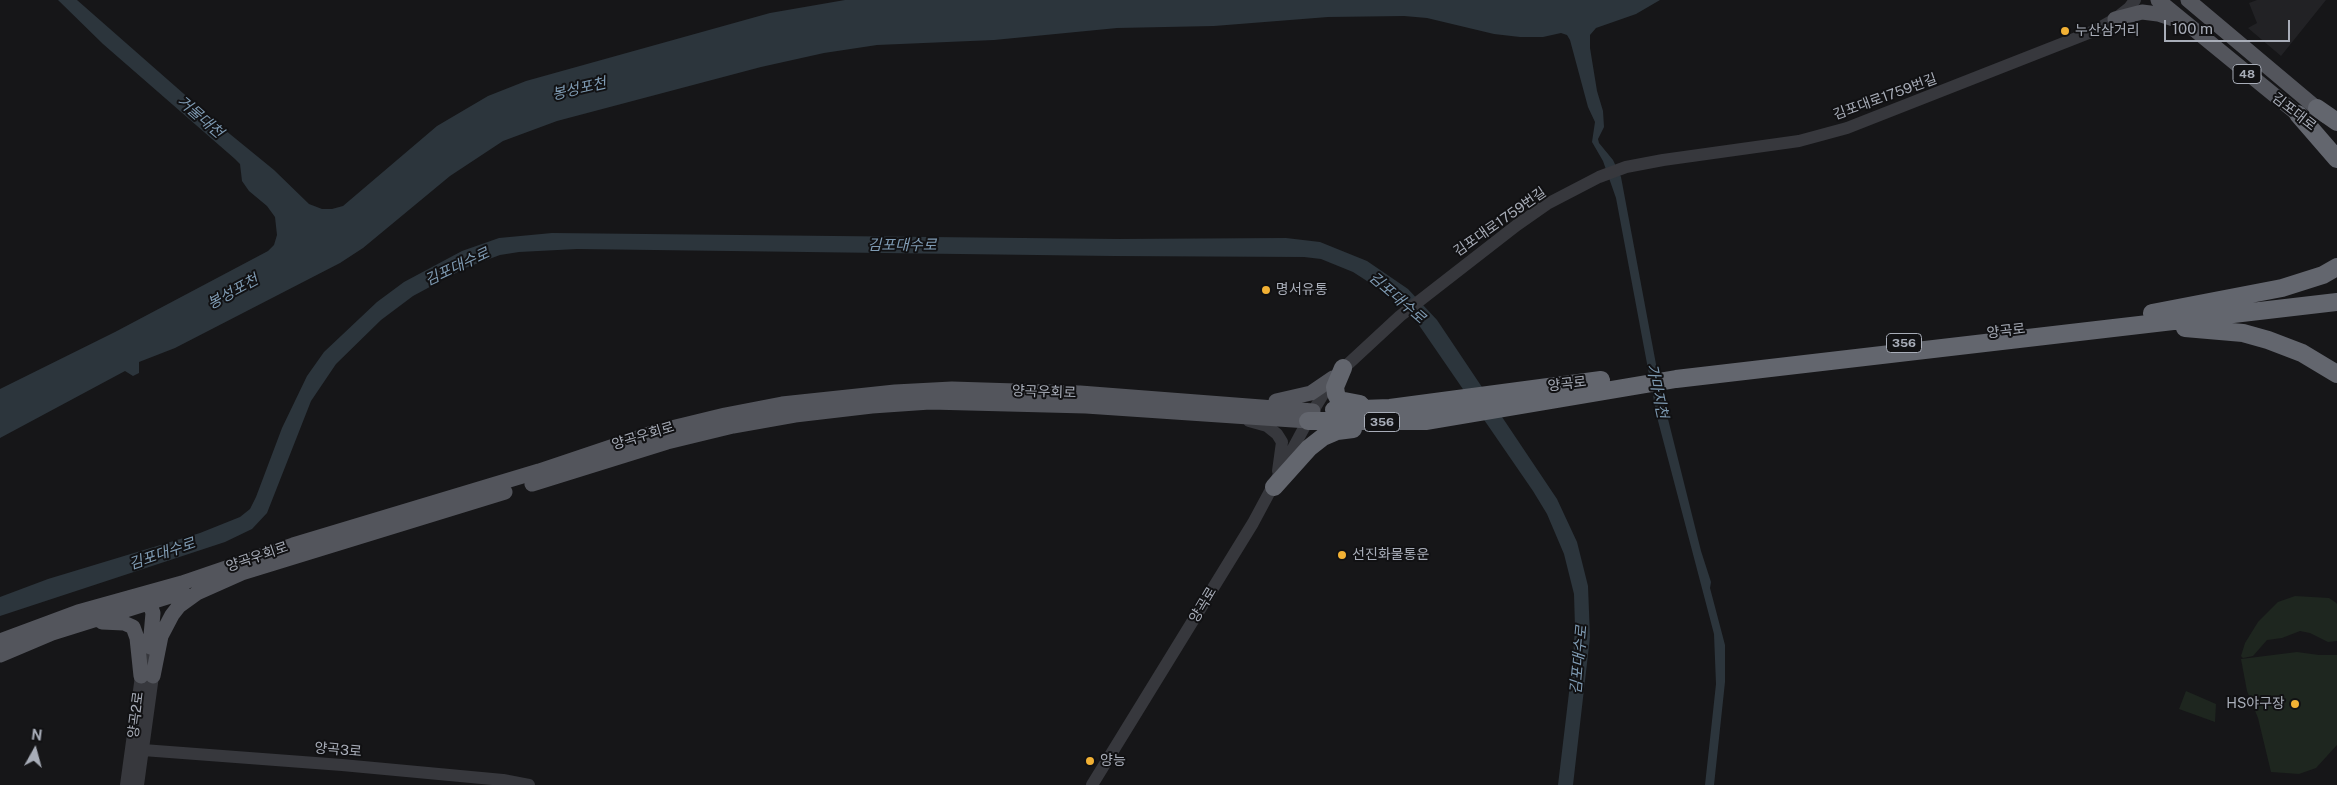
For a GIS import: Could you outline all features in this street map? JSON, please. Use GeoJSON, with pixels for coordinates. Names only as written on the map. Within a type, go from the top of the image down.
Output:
{"type":"FeatureCollection","features":[{"type":"Feature","properties":{"kind":"highway"},"geometry":{"type":"LineString","coordinates":[[2317,108],[2337,123]]}},
{"type":"Feature","properties":{"kind":"highway"},"geometry":{"type":"LineString","coordinates":[[2298,114],[2337,159]]}},
{"type":"Feature","properties":{"kind":"highway"},"geometry":{"type":"LineString","coordinates":[[2134,321],[2282,288],[2322,275],[2337,267]]}},
{"type":"Feature","properties":{"kind":"highway","name":"양곡로"},"geometry":{"type":"LineString","coordinates":[[2134,321],[2337,292]]}},
{"type":"Feature","properties":{"kind":"highway","name":"양곡로"},"geometry":{"type":"LineString","coordinates":[[1390,408],[1500,393],[1636,380],[2134,321],[2337,302]]}},
{"type":"Feature","properties":{"kind":"highway"},"geometry":{"type":"LineString","coordinates":[[2134,321],[2243,333],[2302,353],[2337,374]]}},
{"type":"Feature","properties":{"kind":"highway"},"geometry":{"type":"LineString","coordinates":[[1338,373],[1335,387],[1339,400],[1390,408]]}},
{"type":"Feature","properties":{"kind":"highway","name":"양곡로"},"geometry":{"type":"LineString","coordinates":[[1427,420],[1457,417],[1512,407],[1636,380]]}},
{"type":"Feature","properties":{"kind":"highway","name":"356"},"geometry":{"type":"LineString","coordinates":[[1310,416],[1390,408]]}},
{"type":"Feature","properties":{"kind":"highway","name":"356"},"geometry":{"type":"LineString","coordinates":[[1310,416],[1427,420]]}},
{"type":"Feature","properties":{"kind":"highway"},"geometry":{"type":"LineString","coordinates":[[1274,487],[1309,448],[1323,437],[1338,431],[1427,420]]}},
{"type":"Feature","properties":{"kind":"main road","name":"김포대로"},"geometry":{"type":"LineString","coordinates":[[2158,0],[2337,146]]}},
{"type":"Feature","properties":{"kind":"main road"},"geometry":{"type":"LineString","coordinates":[[2111,21],[2135,13],[2149,12],[2181,19],[2189,0]]}},
{"type":"Feature","properties":{"kind":"main road","name":"김포대로"},"geometry":{"type":"LineString","coordinates":[[2189,0],[2317,108]]}},
{"type":"Feature","properties":{"kind":"main road"},"geometry":{"type":"LineString","coordinates":[[1250,405],[1292,399],[1311,393],[1338,373]]}},
{"type":"Feature","properties":{"kind":"main road","name":"양곡우회로"},"geometry":{"type":"LineString","coordinates":[[0,654],[83,624],[182,583],[293,544],[539,471],[655,432],[725,415],[782,404],[895,392],[952,389],[1080,393],[1250,405],[1310,416]]}},
{"type":"Feature","properties":{"kind":"main road","name":"양곡우회로"},"geometry":{"type":"LineString","coordinates":[[0,640],[78,612],[148,598],[242,573],[667,442],[732,426],[795,415],[930,402],[1086,406],[1222,416],[1310,416]]}},
{"type":"Feature","properties":{"kind":"main road"},"geometry":{"type":"LineString","coordinates":[[147,676],[161,636],[172,615],[180,606],[198,593],[242,573]]}},
{"type":"Feature","properties":{"kind":"main road","name":"양곡2로"},"geometry":{"type":"LineString","coordinates":[[148,598],[153,613],[150,647]]}},
{"type":"Feature","properties":{"kind":"main road"},"geometry":{"type":"LineString","coordinates":[[83,624],[111,621],[124,622],[133,627],[147,676]]}},
{"type":"Feature","properties":{"kind":"street"},"geometry":{"type":"LineString","coordinates":[[2111,21],[2121,0]]}},
{"type":"Feature","properties":{"kind":"street","name":"김포대로1759번길"},"geometry":{"type":"LineString","coordinates":[[1338,373],[1402,314],[1517,224],[1548,204],[1599,177],[1626,167],[1663,160],[1764,147],[1820,136],[1847,128],[2015,63],[2111,21],[2135,0]]}},
{"type":"Feature","properties":{"kind":"street"},"geometry":{"type":"LineString","coordinates":[[1310,416],[1338,373]]}},
{"type":"Feature","properties":{"kind":"street"},"geometry":{"type":"LineString","coordinates":[[1222,416],[1267,426],[1277,434],[1282,442],[1281,458],[1274,487]]}},
{"type":"Feature","properties":{"kind":"street","name":"양곡로"},"geometry":{"type":"LineString","coordinates":[[1092,785],[1163,672],[1274,487],[1310,416]]}},
{"type":"Feature","properties":{"kind":"street","name":"양곡2로"},"geometry":{"type":"LineString","coordinates":[[138,785],[143,750],[150,647]]}},
{"type":"Feature","properties":{"kind":"street","name":"양곡2로"},"geometry":{"type":"LineString","coordinates":[[126,785],[147,676]]}},
{"type":"Feature","properties":{"kind":"street","name":"양곡3로"},"geometry":{"type":"LineString","coordinates":[[143,750],[342,765],[503,780],[530,785]]}},
{"type":"Feature","properties":{"kind":"shaded area"},"geometry":{"type":"Polygon","coordinates":[[[2257,0],[2326,0],[2281,56],[2248,28],[2257,23],[2249,3],[2257,0]]]}},
{"type":"Feature","properties":{"kind":"shaded area"},"geometry":{"type":"Polygon","coordinates":[[[2295,596],[2329,598],[2337,604],[2337,641],[2328,642],[2310,633],[2300,631],[2282,638],[2267,640],[2253,656],[2243,658],[2241,656],[2245,643],[2258,622],[2278,602],[2295,596]]]}},
{"type":"Feature","properties":{"kind":"shaded area","name":"HS야구장"},"geometry":{"type":"Polygon","coordinates":[[[2297,652],[2337,655],[2337,745],[2316,768],[2299,774],[2271,772],[2258,718],[2247,691],[2241,659],[2297,652]]]}},
{"type":"Feature","properties":{"kind":"shaded area"},"geometry":{"type":"Polygon","coordinates":[[[2186,691],[2216,704],[2215,722],[2179,709],[2186,691]]]}},
{"type":"Feature","properties":{"kind":"water"},"geometry":{"type":"Polygon","coordinates":[[[58,0],[77,0],[225,130],[274,170],[309,204],[322,209],[332,209],[343,206],[437,126],[488,96],[526,81],[770,13],[845,0],[1660,0],[1636,14],[1596,28],[1590,35],[1590,48],[1597,91],[1603,111],[1604,127],[1598,139],[1599,143],[1613,160],[1621,177],[1661,391],[1701,551],[1711,582],[1710,588],[1725,645],[1725,682],[1714,785],[1705,785],[1716,684],[1714,634],[1657,417],[1616,198],[1603,161],[1592,142],[1595,122],[1588,107],[1567,35],[1561,33],[1543,37],[1520,37],[1494,34],[1427,18],[1404,16],[1328,17],[1214,26],[1117,28],[994,40],[877,45],[824,53],[761,67],[557,121],[503,141],[450,176],[363,248],[340,263],[175,348],[139,362],[139,373],[133,376],[125,371],[0,438],[0,389],[115,332],[268,251],[274,245],[277,235],[275,217],[267,206],[249,191],[242,181],[240,164],[103,44],[58,0]]]}},
{"type":"Feature","properties":{"kind":"water","name":"김포대수로"},"geometry":{"type":"Polygon","coordinates":[[[552,233],[1118,239],[1286,238],[1320,242],[1367,261],[1408,289],[1437,320],[1557,499],[1577,542],[1588,586],[1590,637],[1573,785],[1558,785],[1573,659],[1575,627],[1574,594],[1564,554],[1547,514],[1412,315],[1395,299],[1353,272],[1321,259],[1304,257],[577,249],[519,252],[500,255],[465,268],[413,296],[381,320],[336,364],[311,401],[267,513],[252,529],[225,542],[0,616],[0,597],[48,579],[200,533],[240,517],[250,509],[256,497],[282,428],[307,376],[324,352],[377,302],[404,282],[462,251],[499,238],[552,233]]]}},
{"type":"Feature","properties":{"kind":"place","name":"누산삼거리"},"geometry":{"type":"Point","coordinates":[2065,31]}},
{"type":"Feature","properties":{"kind":"place","name":"명서유통"},"geometry":{"type":"Point","coordinates":[1266,290]}},
{"type":"Feature","properties":{"kind":"place","name":"선진화물통운"},"geometry":{"type":"Point","coordinates":[1342,555]}},
{"type":"Feature","properties":{"kind":"place","name":"HS야구장"},"geometry":{"type":"Point","coordinates":[2295,704]}},
{"type":"Feature","properties":{"kind":"place","name":"양능"},"geometry":{"type":"Point","coordinates":[1090,761]}},
{"type":"Feature","properties":{"kind":"water label","name":"봉성포천"},"geometry":{"type":"Point","coordinates":[579,89]}},
{"type":"Feature","properties":{"kind":"water label","name":"거물대천"},"geometry":{"type":"Point","coordinates":[200,117]}},
{"type":"Feature","properties":{"kind":"water label","name":"봉성포천"},"geometry":{"type":"Point","coordinates":[233,292]}},
{"type":"Feature","properties":{"kind":"water label","name":"가마지천"},"geometry":{"type":"Point","coordinates":[1657,391]}}]}
